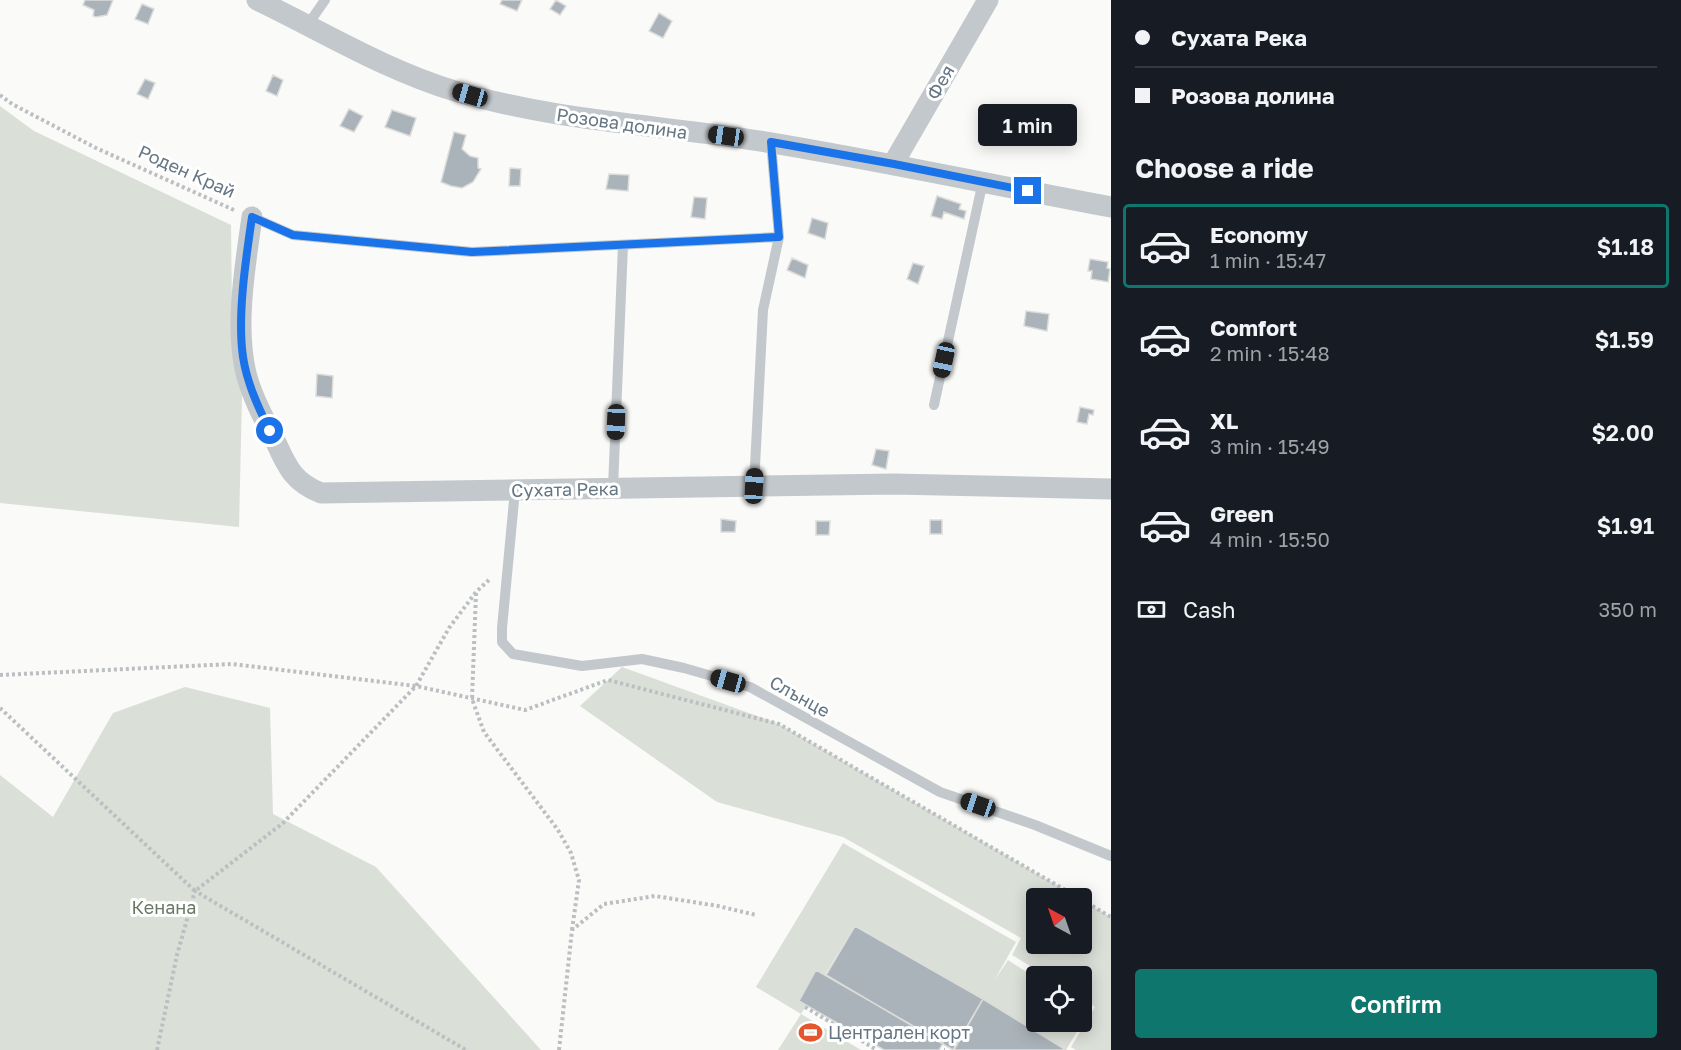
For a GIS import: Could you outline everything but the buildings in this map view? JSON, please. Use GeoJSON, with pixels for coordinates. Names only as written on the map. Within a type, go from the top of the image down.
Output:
{"type":"FeatureCollection","features":[{"type":"Feature","properties":{"kind":"street","name":"Розова долина"},"geometry":{"type":"LineString","coordinates":[[257,0],[398,70],[452,90],[507,106],[771,142],[1111,207]]}},
{"type":"Feature","properties":{"kind":"street","name":"Фея"},"geometry":{"type":"LineString","coordinates":[[894,164],[988,0]]}},
{"type":"Feature","properties":{"kind":"street","name":"Сухата Река"},"geometry":{"type":"LineString","coordinates":[[252,217],[242,317],[243,358],[253,396],[293,475],[305,486],[321,493],[894,484],[1111,489]]}},
{"type":"Feature","properties":{"kind":"lane"},"geometry":{"type":"LineString","coordinates":[[308,26],[325,0]]}},
{"type":"Feature","properties":{"kind":"lane"},"geometry":{"type":"LineString","coordinates":[[754,486],[763,310],[779,237],[771,142]]}},
{"type":"Feature","properties":{"kind":"lane"},"geometry":{"type":"LineString","coordinates":[[934,405],[983,182]]}},
{"type":"Feature","properties":{"kind":"lane","name":"Роден Край"},"geometry":{"type":"LineString","coordinates":[[252,217],[293,235],[472,252],[779,237]]}},
{"type":"Feature","properties":{"kind":"lane"},"geometry":{"type":"LineString","coordinates":[[613,488],[623,245]]}},
{"type":"Feature","properties":{"kind":"lane","name":"Слънце"},"geometry":{"type":"LineString","coordinates":[[515,490],[502,642],[513,654],[582,666],[642,659],[684,668],[750,687],[940,792],[1035,825],[1111,856]]}},
{"type":"Feature","properties":{"kind":"path","name":"Роден Край"},"geometry":{"type":"LineString","coordinates":[[0,95],[12,104],[96,148],[252,217]]}},
{"type":"Feature","properties":{"kind":"path"},"geometry":{"type":"LineString","coordinates":[[157,1050],[177,955],[195,891],[283,824],[416,686],[449,628],[476,592],[508,561]]}},
{"type":"Feature","properties":{"kind":"path"},"geometry":{"type":"LineString","coordinates":[[476,592],[472,699],[484,732],[558,830],[571,853],[579,880],[559,1050]]}},
{"type":"Feature","properties":{"kind":"path"},"geometry":{"type":"LineString","coordinates":[[0,675],[232,664],[416,686],[525,710],[608,680],[779,724],[1061,888]]}},
{"type":"Feature","properties":{"kind":"path"},"geometry":{"type":"LineString","coordinates":[[0,708],[195,891],[466,1050]]}},
{"type":"Feature","properties":{"kind":"path"},"geometry":{"type":"LineString","coordinates":[[572,930],[604,904],[655,896],[718,906],[756,915]]}},
{"type":"Feature","properties":{"kind":"path"},"geometry":{"type":"LineString","coordinates":[[1092,906],[1111,917]]}},
{"type":"Feature","properties":{"kind":"path"},"geometry":{"type":"LineString","coordinates":[[805,1007],[877,1050]]}},
{"type":"Feature","properties":{"kind":"green space"},"geometry":{"type":"Polygon","coordinates":[[[0,106],[34,131],[231,225],[232,313],[242,396],[239,527],[0,503],[0,106]]]}},
{"type":"Feature","properties":{"kind":"green space"},"geometry":{"type":"Polygon","coordinates":[[[622,667],[779,724],[1062,888],[1026,888],[1026,954],[1092,954],[1092,906],[1111,917],[1111,1050],[1076,1050],[1071,1047],[1080,1032],[1092,1032],[1092,1012],[1095,1007],[1092,1005],[1092,966],[1030,966],[1012,955],[1021,938],[843,837],[717,802],[580,706],[622,667]]]}},
{"type":"Feature","properties":{"kind":"green space","name":"Кенана"},"geometry":{"type":"Polygon","coordinates":[[[185,687],[270,708],[273,814],[376,867],[541,1050],[0,1050],[0,775],[53,817],[113,713],[185,687]]]}},
{"type":"Feature","properties":{"kind":"green space"},"geometry":{"type":"Polygon","coordinates":[[[843,843],[1016,942],[994,981],[1008,960],[1026,972],[1026,1025],[983,999],[855,925],[801,1014],[756,987],[843,843]]]}},
{"type":"Feature","properties":{"kind":"green space","name":"Централен корт"},"geometry":{"type":"Polygon","coordinates":[[[801,1014],[861,1050],[778,1050],[801,1014]]]}},
{"type":"Feature","properties":{"kind":"green space"},"geometry":{"type":"Polygon","coordinates":[[[1037,1032],[1077,1032],[1066,1050],[1037,1032]]]}},
{"type":"Feature","properties":{"kind":"place","name":"Централен корт"},"geometry":{"type":"Point","coordinates":[810,1032]}},
{"type":"Feature","properties":{"kind":"route"},"geometry":{"type":"LineString","coordinates":[[270,431],[253,396],[247,377],[241,338],[252,217],[293,235],[472,252],[779,237],[771,142],[1028,191]]}}]}
